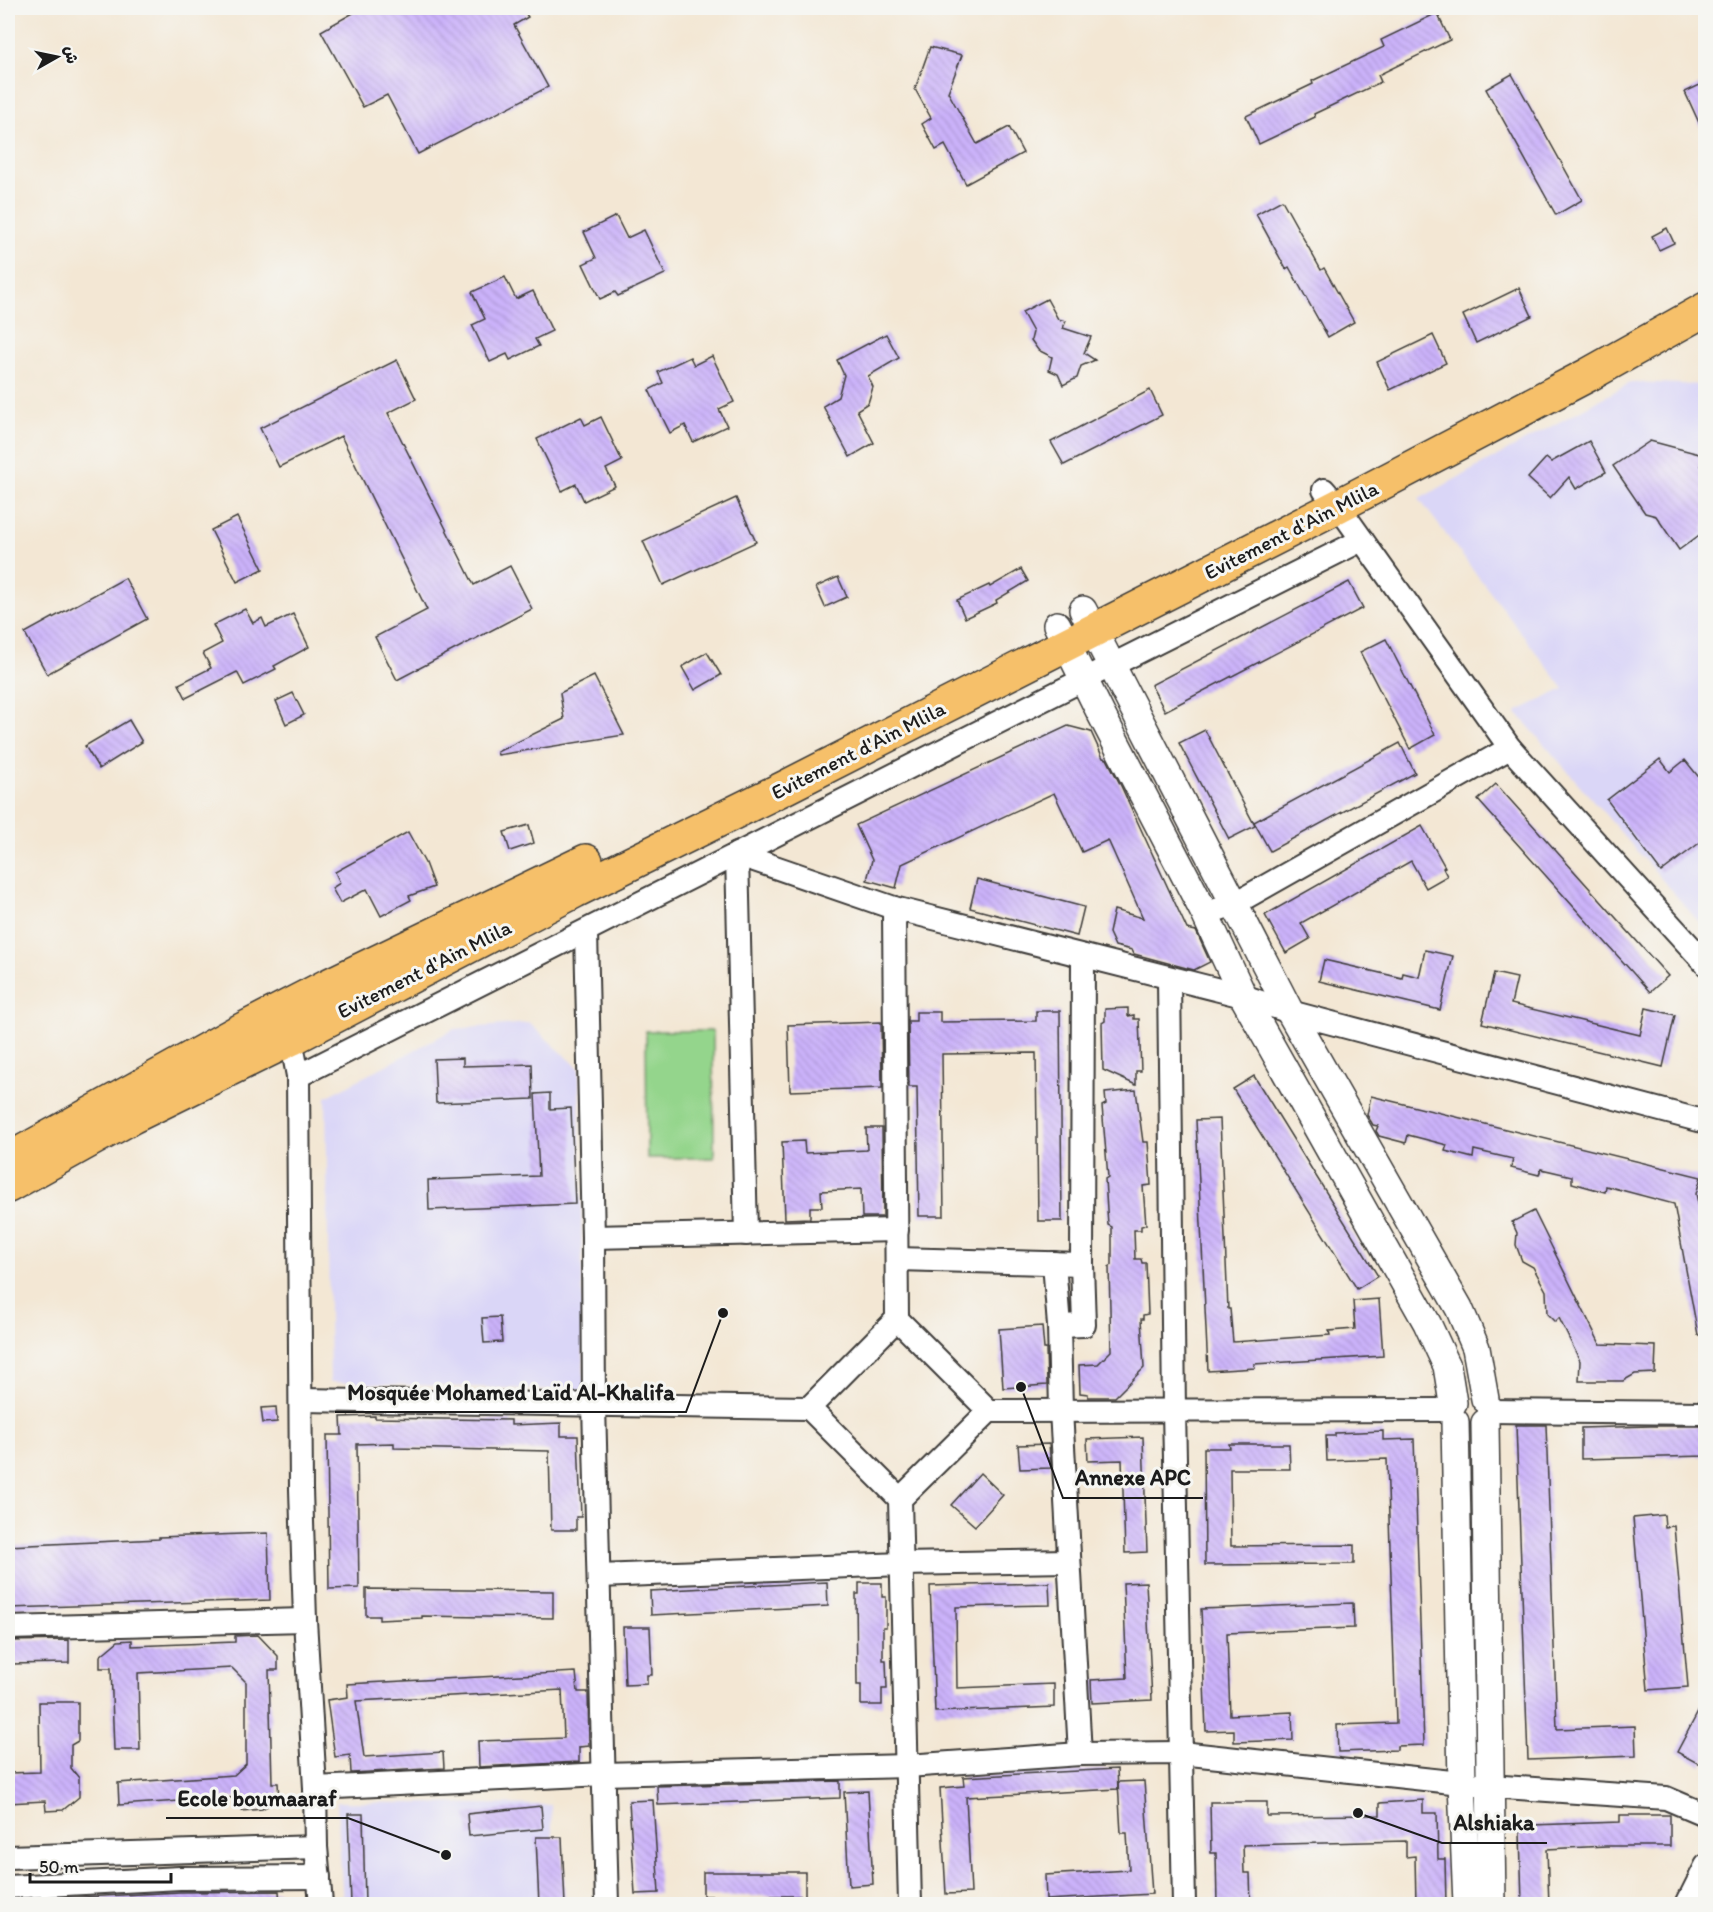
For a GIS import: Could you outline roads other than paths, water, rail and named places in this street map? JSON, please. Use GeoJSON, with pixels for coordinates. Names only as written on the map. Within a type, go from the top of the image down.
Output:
{"type":"FeatureCollection","features":[{"type":"Feature","properties":{"kind":"highway","name":"Evitement d'Ain Mlila"},"geometry":{"type":"LineString","coordinates":[[1331,498],[1706,286]]}},
{"type":"Feature","properties":{"kind":"highway","name":"Evitement d'Ain Mlila"},"geometry":{"type":"LineString","coordinates":[[8,1160],[285,1025],[565,896],[786,787],[1075,627],[1331,498],[1588,375],[1706,309]]}},
{"type":"Feature","properties":{"kind":"highway","name":"Evitement d'Ain Mlila"},"geometry":{"type":"LineString","coordinates":[[8,1186],[132,1117],[285,1025]]}},
{"type":"Feature","properties":{"kind":"street"},"geometry":{"type":"LineString","coordinates":[[1331,498],[1510,748],[1706,964]]}},
{"type":"Feature","properties":{"kind":"street"},"geometry":{"type":"LineString","coordinates":[[298,1076],[586,932],[1110,664],[1362,540]]}},
{"type":"Feature","properties":{"kind":"street"},"geometry":{"type":"LineString","coordinates":[[1075,627],[1110,664],[1290,1012],[1459,1308],[1476,1348],[1486,1411],[1492,1905]]}},
{"type":"Feature","properties":{"kind":"street"},"geometry":{"type":"LineString","coordinates":[[1075,627],[1084,679],[1205,914],[1243,996],[1427,1323],[1447,1366],[1453,1412],[1467,1905]]}},
{"type":"Feature","properties":{"kind":"street"},"geometry":{"type":"LineString","coordinates":[[1205,914],[1234,904],[1510,748]]}},
{"type":"Feature","properties":{"kind":"street"},"geometry":{"type":"LineString","coordinates":[[737,854],[894,908],[1243,996],[1290,1012],[1706,1122]]}},
{"type":"Feature","properties":{"kind":"street"},"geometry":{"type":"LineString","coordinates":[[737,854],[746,1233]]}},
{"type":"Feature","properties":{"kind":"street"},"geometry":{"type":"LineString","coordinates":[[809,1408],[897,1319],[894,908]]}},
{"type":"Feature","properties":{"kind":"street"},"geometry":{"type":"LineString","coordinates":[[586,932],[593,1237],[594,1405],[607,1905]]}},
{"type":"Feature","properties":{"kind":"street"},"geometry":{"type":"LineString","coordinates":[[1059,1326],[1084,1325],[1082,1263],[1083,956]]}},
{"type":"Feature","properties":{"kind":"street"},"geometry":{"type":"LineString","coordinates":[[1170,978],[1174,1410],[1184,1905]]}},
{"type":"Feature","properties":{"kind":"street"},"geometry":{"type":"LineString","coordinates":[[285,1025],[298,1076],[305,1620],[321,1905]]}},
{"type":"Feature","properties":{"kind":"street"},"geometry":{"type":"LineString","coordinates":[[593,1237],[897,1230]]}},
{"type":"Feature","properties":{"kind":"street"},"geometry":{"type":"LineString","coordinates":[[897,1259],[1082,1263]]}},
{"type":"Feature","properties":{"kind":"street"},"geometry":{"type":"LineString","coordinates":[[1054,1263],[1080,1755]]}},
{"type":"Feature","properties":{"kind":"street"},"geometry":{"type":"LineString","coordinates":[[897,1319],[988,1411]]}},
{"type":"Feature","properties":{"kind":"street"},"geometry":{"type":"LineString","coordinates":[[1453,1412],[1461,1394],[1468,1392],[1474,1392],[1486,1411]]}},
{"type":"Feature","properties":{"kind":"street"},"geometry":{"type":"LineString","coordinates":[[301,1400],[809,1408],[900,1499],[910,1905]]}},
{"type":"Feature","properties":{"kind":"street"},"geometry":{"type":"LineString","coordinates":[[900,1499],[988,1411],[1453,1412]]}},
{"type":"Feature","properties":{"kind":"street"},"geometry":{"type":"LineString","coordinates":[[1486,1411],[1706,1413]]}},
{"type":"Feature","properties":{"kind":"street"},"geometry":{"type":"LineString","coordinates":[[599,1576],[902,1564],[1069,1561]]}},
{"type":"Feature","properties":{"kind":"street"},"geometry":{"type":"LineString","coordinates":[[8,1628],[305,1620]]}},
{"type":"Feature","properties":{"kind":"street"},"geometry":{"type":"LineString","coordinates":[[315,1788],[604,1774],[907,1766],[1080,1755],[1181,1753],[1489,1786],[1666,1798],[1706,1815]]}},
{"type":"Feature","properties":{"kind":"street"},"geometry":{"type":"LineString","coordinates":[[8,1857],[316,1846]]}},
{"type":"Feature","properties":{"kind":"street"},"geometry":{"type":"LineString","coordinates":[[1686,1905],[1706,1866]]}},
{"type":"Feature","properties":{"kind":"street"},"geometry":{"type":"LineString","coordinates":[[8,1887],[180,1878],[319,1877]]}},
{"type":"Feature","properties":{"kind":"place","name":"Mosquée Mohamed Laïd Al-Khalifa"},"geometry":{"type":"Point","coordinates":[723,1313]}},
{"type":"Feature","properties":{"kind":"place","name":"Annexe APC"},"geometry":{"type":"Point","coordinates":[1021,1387]}},
{"type":"Feature","properties":{"kind":"place","name":"Alshiaka"},"geometry":{"type":"Point","coordinates":[1358,1813]}},
{"type":"Feature","properties":{"kind":"place","name":"Ecole boumaaraf"},"geometry":{"type":"Point","coordinates":[446,1855]}}]}
